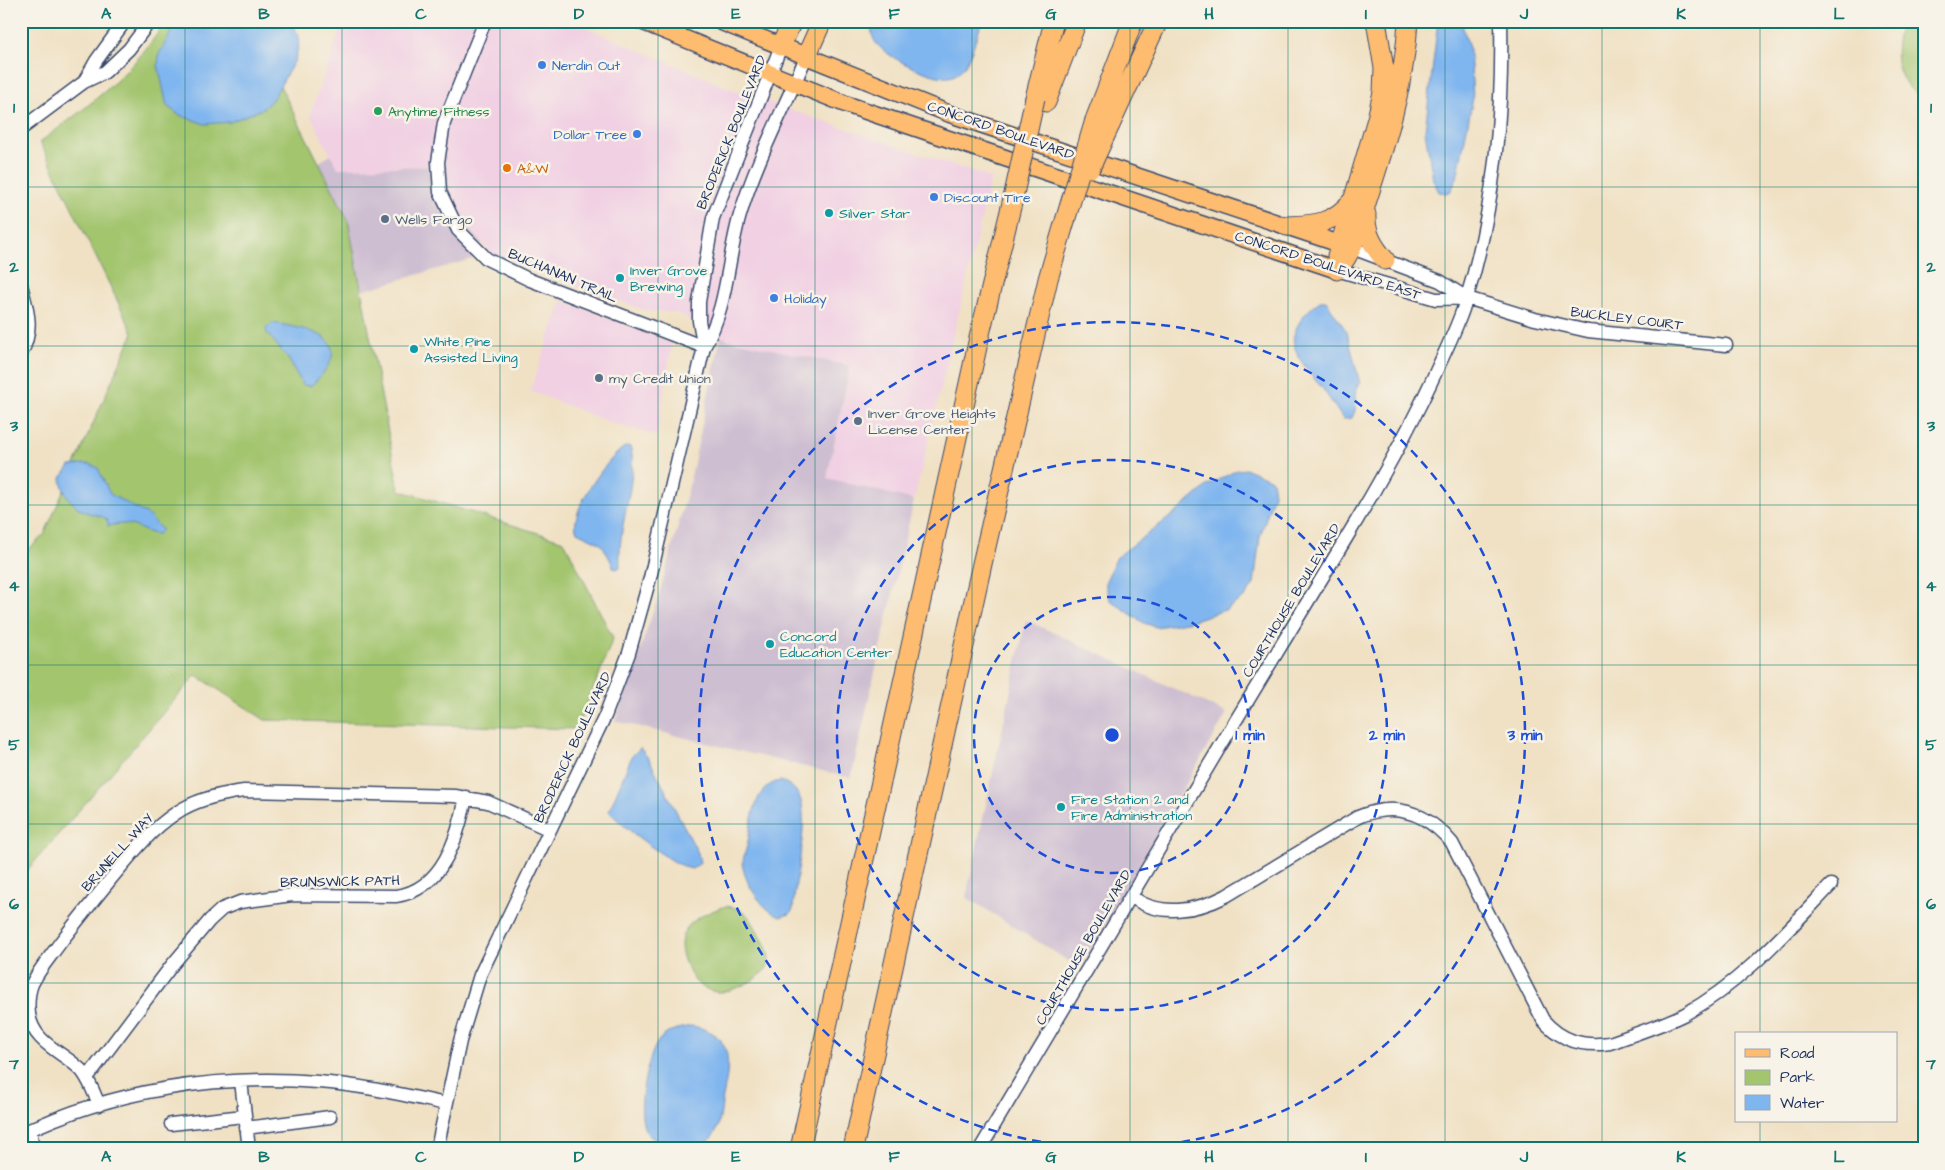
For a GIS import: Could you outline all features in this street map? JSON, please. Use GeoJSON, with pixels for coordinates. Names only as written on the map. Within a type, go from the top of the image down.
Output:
{"type":"FeatureCollection","features":[{"type":"Feature","properties":{"kind":"highway"},"geometry":{"type":"LineString","coordinates":[[782,46],[792,21]]}},
{"type":"Feature","properties":{"kind":"highway"},"geometry":{"type":"LineString","coordinates":[[806,57],[822,21]]}},
{"type":"Feature","properties":{"kind":"highway"},"geometry":{"type":"LineString","coordinates":[[800,1149],[979,338],[1012,203],[1041,100],[1054,21]]}},
{"type":"Feature","properties":{"kind":"highway"},"geometry":{"type":"LineString","coordinates":[[1041,100],[1077,21]]}},
{"type":"Feature","properties":{"kind":"highway"},"geometry":{"type":"LineString","coordinates":[[853,1149],[984,555],[1048,279],[1065,221],[1102,122],[1133,21]]}},
{"type":"Feature","properties":{"kind":"highway"},"geometry":{"type":"LineString","coordinates":[[1102,122],[1158,21]]}},
{"type":"Feature","properties":{"kind":"highway"},"geometry":{"type":"LineString","coordinates":[[1376,21],[1384,68],[1383,92],[1361,201],[1368,234],[1377,251],[1385,260]]}},
{"type":"Feature","properties":{"kind":"highway"},"geometry":{"type":"LineString","coordinates":[[1337,270],[1361,201],[1389,130],[1400,85],[1408,21]]}},
{"type":"Feature","properties":{"kind":"highway"},"geometry":{"type":"LineString","coordinates":[[1287,226],[1316,224],[1332,219],[1361,201]]}},
{"type":"Feature","properties":{"kind":"main road","name":"CONCORD BOULEVARD"},"geometry":{"type":"LineString","coordinates":[[641,21],[848,105],[1121,196]]}},
{"type":"Feature","properties":{"kind":"main road","name":"CONCORD BOULEVARD"},"geometry":{"type":"LineString","coordinates":[[719,21],[950,114],[1287,226]]}},
{"type":"Feature","properties":{"kind":"main road","name":"CONCORD BOULEVARD EAST"},"geometry":{"type":"LineString","coordinates":[[1121,196],[1337,270]]}},
{"type":"Feature","properties":{"kind":"main road","name":"CONCORD BOULEVARD EAST"},"geometry":{"type":"LineString","coordinates":[[1287,226],[1346,246]]}},
{"type":"Feature","properties":{"kind":"street"},"geometry":{"type":"LineString","coordinates":[[84,82],[96,61],[125,21]]}},
{"type":"Feature","properties":{"kind":"street"},"geometry":{"type":"LineString","coordinates":[[23,124],[84,82],[105,72],[136,42],[150,21]]}},
{"type":"Feature","properties":{"kind":"street","name":"BUCHANAN TRAIL"},"geometry":{"type":"LineString","coordinates":[[485,21],[444,123],[438,162],[440,192],[458,230],[488,259],[530,280],[704,347]]}},
{"type":"Feature","properties":{"kind":"street","name":"COURTHOUSE BOULEVARD"},"geometry":{"type":"LineString","coordinates":[[980,1149],[1395,455],[1420,408],[1452,337],[1467,298],[1485,226],[1497,153],[1502,81],[1501,21]]}},
{"type":"Feature","properties":{"kind":"street","name":"BRODERICK BOULEVARD"},"geometry":{"type":"LineString","coordinates":[[704,347],[699,321],[699,302],[713,218],[782,46]]}},
{"type":"Feature","properties":{"kind":"street","name":"BRODERICK BOULEVARD"},"geometry":{"type":"LineString","coordinates":[[437,1149],[465,1020],[480,975],[606,716],[629,653],[650,578],[704,347],[713,331],[720,312],[735,235],[748,192],[806,57]]}},
{"type":"Feature","properties":{"kind":"street","name":"CONCORD BOULEVARD EAST"},"geometry":{"type":"LineString","coordinates":[[1346,246],[1440,281],[1467,298]]}},
{"type":"Feature","properties":{"kind":"street","name":"CONCORD BOULEVARD EAST"},"geometry":{"type":"LineString","coordinates":[[1337,270],[1436,299],[1467,298]]}},
{"type":"Feature","properties":{"kind":"street"},"geometry":{"type":"LineString","coordinates":[[21,285],[30,326],[27,342],[21,354]]}},
{"type":"Feature","properties":{"kind":"street","name":"BUCKLEY COURT"},"geometry":{"type":"LineString","coordinates":[[1467,298],[1535,319],[1588,331],[1726,345]]}},
{"type":"Feature","properties":{"kind":"street","name":"BRUNELL WAY"},"geometry":{"type":"LineString","coordinates":[[99,1105],[87,1078],[76,1066],[41,1039],[34,1028],[28,1004],[30,989],[38,974],[80,917],[134,850],[161,823],[178,811],[197,802],[220,795],[244,791],[466,797],[488,802],[550,830]]}},
{"type":"Feature","properties":{"kind":"street","name":"BRUNSWICK PATH"},"geometry":{"type":"LineString","coordinates":[[87,1078],[172,965],[215,914],[232,904],[267,898],[311,894],[396,896],[418,890],[428,884],[441,867],[462,819],[466,797]]}},
{"type":"Feature","properties":{"kind":"street"},"geometry":{"type":"LineString","coordinates":[[1131,896],[1139,903],[1164,910],[1190,909],[1203,906],[1226,896],[1358,817],[1382,810],[1399,810],[1415,814],[1436,826],[1452,843],[1543,1020],[1556,1033],[1565,1038],[1588,1045],[1599,1045],[1610,1043],[1674,1019],[1719,993],[1758,962],[1831,885]]}},
{"type":"Feature","properties":{"kind":"street"},"geometry":{"type":"LineString","coordinates":[[35,1149],[26,1132],[99,1105],[174,1087],[241,1081],[288,1080],[333,1083],[392,1092],[446,1104]]}},
{"type":"Feature","properties":{"kind":"street"},"geometry":{"type":"LineString","coordinates":[[241,1081],[249,1149]]}},
{"type":"Feature","properties":{"kind":"street"},"geometry":{"type":"LineString","coordinates":[[171,1124],[330,1117]]}},
{"type":"Feature","properties":{"kind":"shaded area"},"geometry":{"type":"Polygon","coordinates":[[[344,21],[570,21],[741,93],[991,178],[914,500],[827,479],[850,366],[729,340],[677,313],[644,310],[492,254],[465,224],[449,189],[447,166],[337,168],[310,114],[344,21]]]}},
{"type":"Feature","properties":{"kind":"shaded area"},"geometry":{"type":"Polygon","coordinates":[[[331,155],[338,168],[447,166],[449,189],[465,224],[482,243],[472,259],[361,291],[348,220],[319,162],[331,155]]]}},
{"type":"Feature","properties":{"kind":"shaded area"},"geometry":{"type":"Polygon","coordinates":[[[562,300],[672,343],[657,436],[612,423],[530,391],[562,300]]]}},
{"type":"Feature","properties":{"kind":"shaded area"},"geometry":{"type":"Polygon","coordinates":[[[721,336],[729,340],[850,366],[827,478],[914,500],[851,778],[615,721],[659,595],[689,486],[721,336]]]}},
{"type":"Feature","properties":{"kind":"shaded area"},"geometry":{"type":"Polygon","coordinates":[[[1026,620],[1227,713],[1080,968],[966,897],[1026,620]]]}},
{"type":"Feature","properties":{"kind":"green space"},"geometry":{"type":"Polygon","coordinates":[[[166,21],[199,21],[265,56],[348,220],[399,490],[564,541],[613,638],[576,729],[265,720],[196,675],[30,867],[21,880],[21,556],[44,535],[133,333],[40,142],[109,88],[139,57],[166,21]]]}},
{"type":"Feature","properties":{"kind":"green space"},"geometry":{"type":"Polygon","coordinates":[[[1902,21],[1924,21],[1924,99],[1906,84],[1898,65],[1897,43],[1902,21]]]}},
{"type":"Feature","properties":{"kind":"green space"},"geometry":{"type":"Polygon","coordinates":[[[726,906],[737,908],[751,920],[766,947],[769,961],[765,971],[753,980],[731,990],[715,992],[700,986],[693,978],[685,963],[681,940],[691,923],[712,911],[726,906]]]}},
{"type":"Feature","properties":{"kind":"water"},"geometry":{"type":"Polygon","coordinates":[[[180,21],[292,21],[300,40],[295,60],[272,100],[262,109],[230,122],[205,124],[179,115],[167,106],[158,65],[159,54],[175,25],[180,21]]]}},
{"type":"Feature","properties":{"kind":"water"},"geometry":{"type":"Polygon","coordinates":[[[873,21],[982,21],[964,66],[955,75],[946,77],[936,76],[917,69],[898,60],[882,49],[873,38],[873,21]]]}},
{"type":"Feature","properties":{"kind":"water"},"geometry":{"type":"Polygon","coordinates":[[[1438,21],[1461,21],[1470,51],[1473,98],[1457,178],[1451,191],[1446,193],[1439,192],[1433,180],[1425,131],[1438,21]]]}},
{"type":"Feature","properties":{"kind":"water"},"geometry":{"type":"Polygon","coordinates":[[[1320,301],[1326,301],[1347,332],[1360,384],[1357,386],[1355,411],[1352,418],[1343,419],[1303,364],[1295,349],[1294,335],[1298,324],[1308,311],[1320,301]]]}},
{"type":"Feature","properties":{"kind":"water"},"geometry":{"type":"Polygon","coordinates":[[[272,323],[316,333],[326,339],[332,347],[332,357],[325,370],[311,386],[303,385],[287,357],[267,333],[266,329],[272,323]]]}},
{"type":"Feature","properties":{"kind":"water"},"geometry":{"type":"Polygon","coordinates":[[[627,446],[630,447],[632,454],[632,473],[621,537],[620,567],[617,569],[614,568],[601,544],[577,532],[576,523],[578,512],[592,485],[610,460],[627,446]]]}},
{"type":"Feature","properties":{"kind":"water"},"geometry":{"type":"Polygon","coordinates":[[[90,464],[98,468],[110,494],[148,515],[162,530],[155,534],[128,524],[108,526],[104,518],[77,507],[66,494],[61,478],[70,466],[90,464]]]}},
{"type":"Feature","properties":{"kind":"water"},"geometry":{"type":"Polygon","coordinates":[[[1247,469],[1272,480],[1274,494],[1260,536],[1254,584],[1245,597],[1225,610],[1187,622],[1156,627],[1144,623],[1110,600],[1105,583],[1117,557],[1174,514],[1207,486],[1237,470],[1247,469]]]}},
{"type":"Feature","properties":{"kind":"water"},"geometry":{"type":"Polygon","coordinates":[[[640,748],[649,759],[698,853],[700,863],[692,869],[684,867],[661,854],[615,818],[609,811],[632,756],[640,748]]]}},
{"type":"Feature","properties":{"kind":"water"},"geometry":{"type":"Polygon","coordinates":[[[780,781],[792,787],[801,801],[803,828],[793,909],[790,914],[780,917],[768,909],[752,890],[745,875],[743,859],[752,817],[759,798],[771,784],[780,781]]]}},
{"type":"Feature","properties":{"kind":"water"},"geometry":{"type":"Polygon","coordinates":[[[692,1026],[706,1030],[723,1043],[728,1062],[720,1119],[716,1131],[702,1145],[683,1149],[670,1146],[652,1138],[647,1133],[643,1125],[642,1100],[647,1071],[655,1046],[663,1036],[671,1031],[692,1026]]]}},
{"type":"Feature","properties":{"kind":"place","name":"Nerdin Out"},"geometry":{"type":"Point","coordinates":[542,65]}},
{"type":"Feature","properties":{"kind":"place","name":"Anytime Fitness"},"geometry":{"type":"Point","coordinates":[378,111]}},
{"type":"Feature","properties":{"kind":"place","name":"Dollar Tree"},"geometry":{"type":"Point","coordinates":[637,134]}},
{"type":"Feature","properties":{"kind":"place","name":"A&W"},"geometry":{"type":"Point","coordinates":[507,168]}},
{"type":"Feature","properties":{"kind":"place","name":"Discount Tire"},"geometry":{"type":"Point","coordinates":[934,197]}},
{"type":"Feature","properties":{"kind":"place","name":"Silver Star"},"geometry":{"type":"Point","coordinates":[829,213]}},
{"type":"Feature","properties":{"kind":"place","name":"Wells Fargo"},"geometry":{"type":"Point","coordinates":[385,219]}},
{"type":"Feature","properties":{"kind":"place","name":"Inver Grove Brewing"},"geometry":{"type":"Point","coordinates":[620,278]}},
{"type":"Feature","properties":{"kind":"place","name":"Holiday"},"geometry":{"type":"Point","coordinates":[774,298]}},
{"type":"Feature","properties":{"kind":"place","name":"White Pine Assisted Living"},"geometry":{"type":"Point","coordinates":[414,349]}},
{"type":"Feature","properties":{"kind":"place","name":"my Credit Union"},"geometry":{"type":"Point","coordinates":[599,378]}},
{"type":"Feature","properties":{"kind":"place","name":"Inver Grove Heights License Center"},"geometry":{"type":"Point","coordinates":[858,421]}},
{"type":"Feature","properties":{"kind":"place","name":"Concord Education Center"},"geometry":{"type":"Point","coordinates":[770,644]}},
{"type":"Feature","properties":{"kind":"place","name":"Fire Station 2 and Fire Administration"},"geometry":{"type":"Point","coordinates":[1061,807]}}]}
